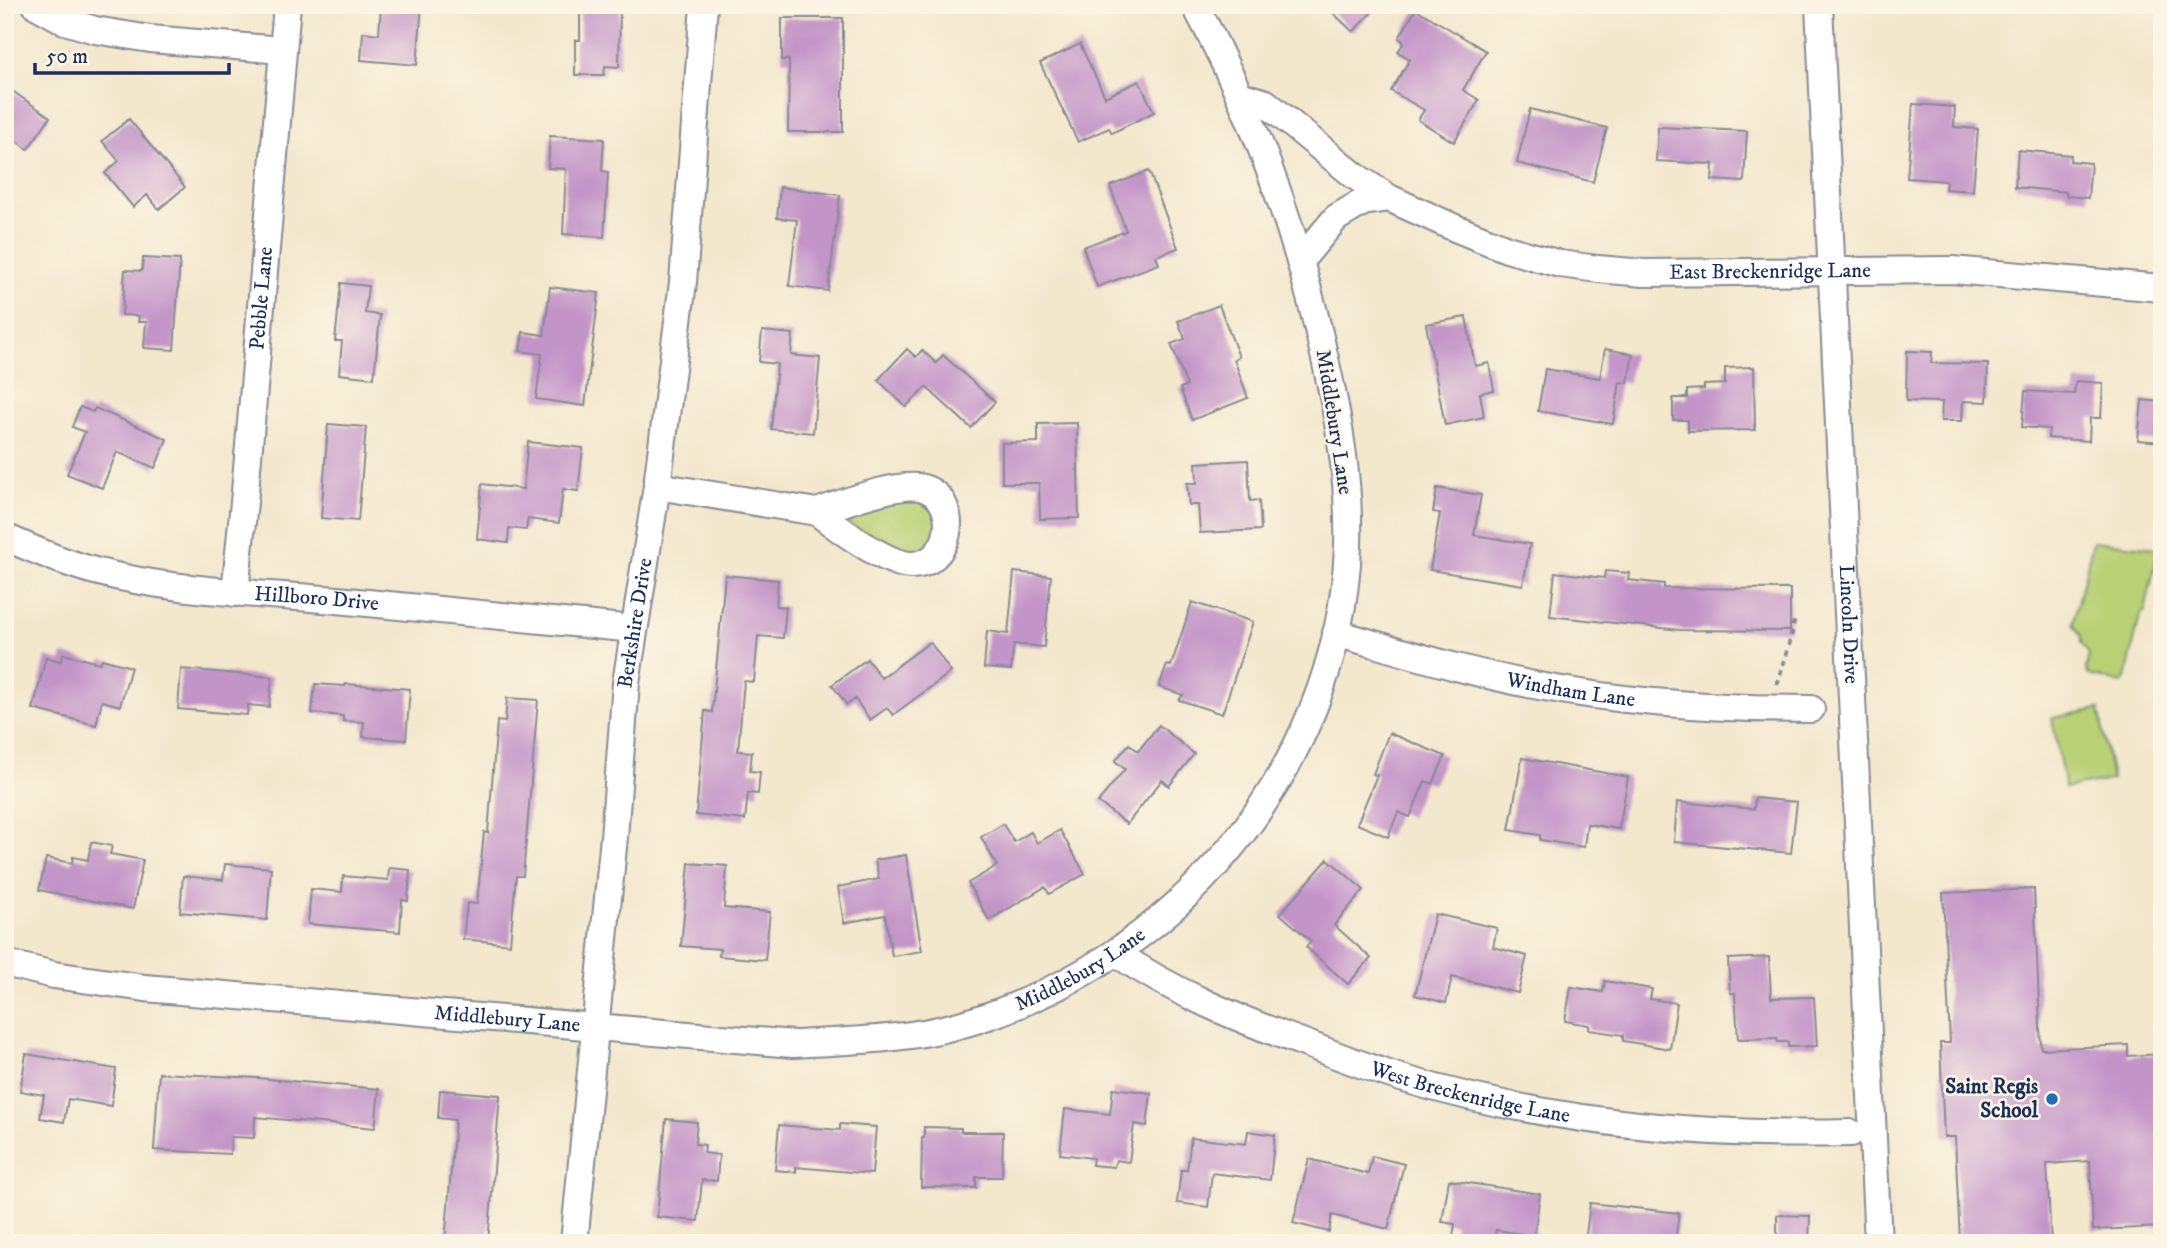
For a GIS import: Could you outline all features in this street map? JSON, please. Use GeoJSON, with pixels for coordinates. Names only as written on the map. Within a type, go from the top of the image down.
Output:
{"type":"FeatureCollection","features":[{"type":"Feature","properties":{"kind":"street"},"geometry":{"type":"LineString","coordinates":[[36,5],[65,21],[95,30],[150,39],[282,50]]}},
{"type":"Feature","properties":{"kind":"street","name":"Pebble Lane"},"geometry":{"type":"LineString","coordinates":[[235,593],[286,5]]}},
{"type":"Feature","properties":{"kind":"street","name":"Berkshire Drive"},"geometry":{"type":"LineString","coordinates":[[574,1243],[593,1028],[614,838],[626,683],[657,486],[683,282],[704,5]]}},
{"type":"Feature","properties":{"kind":"street","name":"Middlebury Lane"},"geometry":{"type":"LineString","coordinates":[[5,962],[54,975],[145,988],[793,1044],[927,1033],[1001,1012],[1074,978],[1116,953],[1168,914],[1206,876],[1250,823],[1291,757],[1315,702],[1336,633],[1344,592],[1348,544],[1346,471],[1334,397],[1300,261],[1271,170],[1239,94],[1195,5]]}},
{"type":"Feature","properties":{"kind":"street","name":"Lincoln Drive"},"geometry":{"type":"LineString","coordinates":[[1819,5],[1878,1243]]}},
{"type":"Feature","properties":{"kind":"street","name":"East Breckenridge Lane"},"geometry":{"type":"LineString","coordinates":[[1239,94],[1266,103],[1355,176],[1389,198],[1507,249],[1560,264],[1644,273],[1952,270],[2162,288]]}},
{"type":"Feature","properties":{"kind":"street"},"geometry":{"type":"LineString","coordinates":[[1300,261],[1336,218],[1363,202],[1389,198]]}},
{"type":"Feature","properties":{"kind":"street"},"geometry":{"type":"LineString","coordinates":[[657,486],[817,512]]}},
{"type":"Feature","properties":{"kind":"street","name":"Hillboro Drive"},"geometry":{"type":"LineString","coordinates":[[5,537],[43,554],[95,571],[151,582],[235,593],[634,629]]}},
{"type":"Feature","properties":{"kind":"street","name":"Windham Lane"},"geometry":{"type":"LineString","coordinates":[[1336,633],[1461,668],[1539,686],[1672,704],[1811,709]]}},
{"type":"Feature","properties":{"kind":"street","name":"West Breckenridge Lane"},"geometry":{"type":"LineString","coordinates":[[1116,953],[1177,989],[1239,1018],[1402,1078],[1474,1096],[1609,1122],[1707,1131],[1851,1133]]}},
{"type":"Feature","properties":{"kind":"path"},"geometry":{"type":"LineString","coordinates":[[1772,709],[1795,617]]}},
{"type":"Feature","properties":{"kind":"green space"},"geometry":{"type":"Polygon","coordinates":[[[917,497],[934,507],[939,527],[924,551],[902,553],[847,523],[845,513],[917,497]]]}},
{"type":"Feature","properties":{"kind":"green space"},"geometry":{"type":"Polygon","coordinates":[[[2093,541],[2156,548],[2157,556],[2145,611],[2140,615],[2126,678],[2122,683],[2089,675],[2086,669],[2089,654],[2073,624],[2093,541]]]}},
{"type":"Feature","properties":{"kind":"green space"},"geometry":{"type":"Polygon","coordinates":[[[2099,709],[2112,780],[2065,788],[2052,718],[2099,709]]]}},
{"type":"Feature","properties":{"kind":"building"},"geometry":{"type":"Polygon","coordinates":[[[381,5],[422,5],[417,65],[361,60],[363,32],[379,34],[381,5]]]}},
{"type":"Feature","properties":{"kind":"building"},"geometry":{"type":"Polygon","coordinates":[[[580,5],[618,5],[620,8],[619,67],[605,66],[604,75],[575,75],[575,40],[580,40],[580,5]]]}},
{"type":"Feature","properties":{"kind":"building"},"geometry":{"type":"Polygon","coordinates":[[[1325,5],[1379,5],[1353,32],[1325,5]]]}},
{"type":"Feature","properties":{"kind":"building"},"geometry":{"type":"Polygon","coordinates":[[[1416,9],[1486,51],[1463,90],[1479,100],[1454,142],[1418,120],[1424,110],[1391,91],[1410,59],[1398,52],[1404,42],[1399,38],[1416,9]]]}},
{"type":"Feature","properties":{"kind":"building"},"geometry":{"type":"Polygon","coordinates":[[[782,18],[843,18],[843,132],[788,132],[789,60],[782,60],[782,18]]]}},
{"type":"Feature","properties":{"kind":"building"},"geometry":{"type":"Polygon","coordinates":[[[1080,44],[1105,97],[1139,81],[1154,112],[1112,133],[1109,128],[1078,142],[1040,63],[1080,44]]]}},
{"type":"Feature","properties":{"kind":"building"},"geometry":{"type":"Polygon","coordinates":[[[5,86],[50,117],[28,149],[5,133],[5,86]]]}},
{"type":"Feature","properties":{"kind":"building"},"geometry":{"type":"Polygon","coordinates":[[[1913,104],[1955,107],[1954,127],[1978,129],[1973,191],[1945,189],[1946,181],[1907,178],[1913,104]]]}},
{"type":"Feature","properties":{"kind":"building"},"geometry":{"type":"Polygon","coordinates":[[[1530,109],[1607,128],[1593,182],[1517,163],[1530,109]]]}},
{"type":"Feature","properties":{"kind":"building"},"geometry":{"type":"Polygon","coordinates":[[[129,119],[185,187],[159,209],[147,195],[133,207],[105,173],[119,161],[102,141],[129,119]]]}},
{"type":"Feature","properties":{"kind":"building"},"geometry":{"type":"Polygon","coordinates":[[[1658,127],[1747,131],[1744,182],[1712,180],[1713,164],[1656,161],[1658,127]]]}},
{"type":"Feature","properties":{"kind":"building"},"geometry":{"type":"Polygon","coordinates":[[[550,136],[604,139],[602,171],[608,172],[604,237],[563,234],[566,169],[548,168],[550,136]]]}},
{"type":"Feature","properties":{"kind":"building"},"geometry":{"type":"Polygon","coordinates":[[[2018,150],[2071,155],[2070,161],[2091,163],[2088,198],[2066,196],[2066,192],[2015,187],[2018,150]]]}},
{"type":"Feature","properties":{"kind":"building"},"geometry":{"type":"Polygon","coordinates":[[[1149,171],[1178,248],[1156,256],[1159,264],[1097,287],[1083,247],[1126,231],[1110,186],[1149,171]]]}},
{"type":"Feature","properties":{"kind":"building"},"geometry":{"type":"Polygon","coordinates":[[[780,187],[840,195],[828,291],[789,286],[797,220],[777,218],[780,187]]]}},
{"type":"Feature","properties":{"kind":"building"},"geometry":{"type":"Polygon","coordinates":[[[143,258],[180,260],[174,350],[144,348],[146,322],[138,322],[139,316],[122,315],[125,270],[142,271],[143,258]]]}},
{"type":"Feature","properties":{"kind":"building"},"geometry":{"type":"Polygon","coordinates":[[[341,283],[368,286],[365,313],[380,315],[374,378],[339,374],[342,341],[335,341],[341,283]]]}},
{"type":"Feature","properties":{"kind":"building"},"geometry":{"type":"Polygon","coordinates":[[[550,287],[599,293],[585,406],[536,399],[542,354],[520,351],[523,332],[544,335],[550,287]]]}},
{"type":"Feature","properties":{"kind":"building"},"geometry":{"type":"Polygon","coordinates":[[[1219,305],[1239,357],[1234,359],[1248,398],[1192,420],[1180,388],[1187,386],[1171,344],[1185,339],[1178,321],[1219,305]]]}},
{"type":"Feature","properties":{"kind":"building"},"geometry":{"type":"Polygon","coordinates":[[[1466,317],[1475,366],[1489,363],[1494,390],[1480,393],[1484,417],[1445,425],[1426,324],[1466,317]]]}},
{"type":"Feature","properties":{"kind":"building"},"geometry":{"type":"Polygon","coordinates":[[[762,331],[793,334],[791,355],[820,358],[813,433],[771,429],[777,364],[759,362],[762,331]]]}},
{"type":"Feature","properties":{"kind":"building"},"geometry":{"type":"Polygon","coordinates":[[[907,349],[916,357],[922,350],[936,363],[943,355],[995,402],[971,428],[926,387],[906,407],[878,380],[907,349]]]}},
{"type":"Feature","properties":{"kind":"building"},"geometry":{"type":"Polygon","coordinates":[[[1605,349],[1633,354],[1628,383],[1620,382],[1613,424],[1538,411],[1545,369],[1600,378],[1605,349]]]}},
{"type":"Feature","properties":{"kind":"building"},"geometry":{"type":"Polygon","coordinates":[[[1907,351],[1932,352],[1931,363],[1988,364],[1987,402],[1963,401],[1962,421],[1941,421],[1942,402],[1906,401],[1907,351]]]}},
{"type":"Feature","properties":{"kind":"building"},"geometry":{"type":"Polygon","coordinates":[[[1754,367],[1755,430],[1688,431],[1688,420],[1673,420],[1673,398],[1687,398],[1687,390],[1704,389],[1704,385],[1725,384],[1725,368],[1754,367]]]}},
{"type":"Feature","properties":{"kind":"building"},"geometry":{"type":"Polygon","coordinates":[[[2076,381],[2103,383],[2101,418],[2090,418],[2089,441],[2048,438],[2049,429],[2022,427],[2025,391],[2074,394],[2076,381]]]}},
{"type":"Feature","properties":{"kind":"building"},"geometry":{"type":"Polygon","coordinates":[[[2142,400],[2162,402],[2162,442],[2138,440],[2142,400]]]}},
{"type":"Feature","properties":{"kind":"building"},"geometry":{"type":"Polygon","coordinates":[[[80,407],[93,412],[95,408],[167,439],[155,468],[117,452],[102,488],[67,474],[85,432],[72,427],[80,407]]]}},
{"type":"Feature","properties":{"kind":"building"},"geometry":{"type":"Polygon","coordinates":[[[1077,423],[1079,518],[1040,519],[1039,483],[1002,483],[1002,443],[1038,442],[1038,424],[1077,423]]]}},
{"type":"Feature","properties":{"kind":"building"},"geometry":{"type":"Polygon","coordinates":[[[328,424],[366,427],[358,521],[321,518],[328,424]]]}},
{"type":"Feature","properties":{"kind":"building"},"geometry":{"type":"Polygon","coordinates":[[[528,442],[583,448],[578,491],[563,489],[559,523],[528,519],[526,530],[509,528],[508,543],[477,539],[482,484],[523,489],[528,442]]]}},
{"type":"Feature","properties":{"kind":"building"},"geometry":{"type":"Polygon","coordinates":[[[1248,460],[1250,501],[1259,500],[1261,530],[1200,533],[1198,505],[1189,505],[1187,483],[1197,483],[1196,463],[1248,460]]]}},
{"type":"Feature","properties":{"kind":"building"},"geometry":{"type":"Polygon","coordinates":[[[1437,488],[1481,495],[1474,535],[1530,544],[1523,585],[1430,570],[1440,513],[1433,512],[1437,488]]]}},
{"type":"Feature","properties":{"kind":"building"},"geometry":{"type":"Polygon","coordinates":[[[1605,571],[1629,573],[1628,580],[1664,584],[1664,588],[1790,589],[1790,631],[1680,630],[1550,616],[1555,572],[1604,578],[1605,571]]]}},
{"type":"Feature","properties":{"kind":"building"},"geometry":{"type":"Polygon","coordinates":[[[1014,572],[1051,576],[1044,647],[1014,644],[1011,670],[984,668],[987,631],[1008,634],[1014,572]]]}},
{"type":"Feature","properties":{"kind":"building"},"geometry":{"type":"Polygon","coordinates":[[[725,575],[778,580],[776,606],[786,607],[783,638],[758,636],[754,682],[744,681],[738,751],[752,752],[750,771],[760,772],[758,794],[748,793],[745,820],[696,815],[705,711],[712,712],[725,575]]]}},
{"type":"Feature","properties":{"kind":"building"},"geometry":{"type":"Polygon","coordinates":[[[1192,602],[1253,622],[1222,714],[1179,700],[1183,695],[1159,687],[1167,665],[1171,666],[1192,602]]]}},
{"type":"Feature","properties":{"kind":"building"},"geometry":{"type":"Polygon","coordinates":[[[930,642],[951,672],[893,715],[887,708],[870,720],[855,699],[847,705],[832,685],[867,659],[881,678],[930,642]]]}},
{"type":"Feature","properties":{"kind":"building"},"geometry":{"type":"Polygon","coordinates":[[[63,654],[100,663],[102,659],[131,667],[120,706],[102,701],[96,725],[33,709],[46,657],[61,661],[63,654]]]}},
{"type":"Feature","properties":{"kind":"building"},"geometry":{"type":"Polygon","coordinates":[[[181,669],[272,677],[269,707],[248,705],[247,715],[178,709],[181,669]]]}},
{"type":"Feature","properties":{"kind":"building"},"geometry":{"type":"Polygon","coordinates":[[[315,684],[410,689],[406,740],[363,737],[364,722],[343,721],[343,716],[312,713],[315,684]]]}},
{"type":"Feature","properties":{"kind":"building"},"geometry":{"type":"Polygon","coordinates":[[[507,698],[538,700],[523,876],[516,876],[510,944],[463,939],[467,903],[477,904],[484,832],[488,833],[497,721],[505,722],[507,698]]]}},
{"type":"Feature","properties":{"kind":"building"},"geometry":{"type":"Polygon","coordinates":[[[1159,725],[1194,754],[1169,786],[1162,780],[1127,824],[1098,802],[1125,769],[1115,761],[1129,744],[1138,751],[1159,725]]]}},
{"type":"Feature","properties":{"kind":"building"},"geometry":{"type":"Polygon","coordinates":[[[1389,733],[1445,756],[1433,784],[1425,781],[1410,817],[1398,812],[1388,837],[1357,824],[1377,775],[1373,774],[1389,733]]]}},
{"type":"Feature","properties":{"kind":"building"},"geometry":{"type":"Polygon","coordinates":[[[1522,758],[1628,777],[1619,829],[1587,824],[1584,847],[1540,840],[1540,835],[1509,830],[1522,758]]]}},
{"type":"Feature","properties":{"kind":"building"},"geometry":{"type":"Polygon","coordinates":[[[1755,798],[1797,802],[1791,853],[1674,842],[1677,802],[1754,809],[1755,798]]]}},
{"type":"Feature","properties":{"kind":"building"},"geometry":{"type":"Polygon","coordinates":[[[1003,824],[1014,842],[1031,832],[1037,843],[1060,830],[1085,874],[1049,894],[1045,887],[989,920],[968,883],[997,866],[981,837],[1003,824]]]}},
{"type":"Feature","properties":{"kind":"building"},"geometry":{"type":"Polygon","coordinates":[[[91,842],[112,846],[110,854],[143,860],[133,909],[39,890],[46,858],[72,863],[73,857],[88,860],[91,842]]]}},
{"type":"Feature","properties":{"kind":"building"},"geometry":{"type":"Polygon","coordinates":[[[906,855],[922,951],[892,956],[885,915],[844,923],[838,887],[879,879],[875,860],[906,855]]]}},
{"type":"Feature","properties":{"kind":"building"},"geometry":{"type":"Polygon","coordinates":[[[1328,859],[1364,890],[1334,925],[1371,958],[1348,984],[1306,947],[1311,941],[1280,914],[1328,859]]]}},
{"type":"Feature","properties":{"kind":"building"},"geometry":{"type":"Polygon","coordinates":[[[689,863],[727,866],[724,908],[770,912],[765,960],[719,956],[720,949],[681,946],[689,863]]]}},
{"type":"Feature","properties":{"kind":"building"},"geometry":{"type":"Polygon","coordinates":[[[225,864],[271,868],[267,920],[180,912],[183,876],[223,880],[225,864]]]}},
{"type":"Feature","properties":{"kind":"building"},"geometry":{"type":"Polygon","coordinates":[[[389,868],[410,870],[408,901],[402,900],[400,932],[308,924],[311,889],[342,892],[343,876],[388,880],[389,868]]]}},
{"type":"Feature","properties":{"kind":"building","name":"Saint Regis School"},"geometry":{"type":"Polygon","coordinates":[[[2034,889],[2041,1049],[2128,1045],[2128,1056],[2162,1054],[2162,1227],[2093,1230],[2090,1161],[2047,1164],[2051,1243],[1960,1243],[1955,1137],[1944,1137],[1940,1043],[1950,1043],[1943,893],[2034,889]]]}},
{"type":"Feature","properties":{"kind":"building"},"geometry":{"type":"Polygon","coordinates":[[[1435,914],[1497,928],[1493,947],[1527,956],[1518,993],[1452,977],[1446,1003],[1415,995],[1435,914]]]}},
{"type":"Feature","properties":{"kind":"building"},"geometry":{"type":"Polygon","coordinates":[[[1769,957],[1771,998],[1814,997],[1817,1046],[1788,1047],[1788,1042],[1778,1042],[1777,1038],[1738,1039],[1735,993],[1730,993],[1728,959],[1769,957]]]}},
{"type":"Feature","properties":{"kind":"building"},"geometry":{"type":"Polygon","coordinates":[[[1605,981],[1652,989],[1650,999],[1677,1003],[1670,1049],[1623,1041],[1623,1035],[1589,1030],[1589,1025],[1565,1021],[1571,987],[1603,992],[1605,981]]]}},
{"type":"Feature","properties":{"kind":"building"},"geometry":{"type":"Polygon","coordinates":[[[26,1054],[116,1069],[111,1106],[68,1099],[64,1122],[40,1118],[44,1095],[20,1091],[26,1054]]]}},
{"type":"Feature","properties":{"kind":"building"},"geometry":{"type":"Polygon","coordinates":[[[159,1073],[257,1078],[379,1089],[375,1128],[255,1117],[254,1138],[231,1137],[230,1154],[154,1150],[159,1073]]]}},
{"type":"Feature","properties":{"kind":"building"},"geometry":{"type":"Polygon","coordinates":[[[1113,1088],[1151,1093],[1147,1126],[1134,1124],[1129,1162],[1116,1160],[1114,1167],[1092,1165],[1093,1158],[1060,1154],[1065,1109],[1110,1114],[1113,1088]]]}},
{"type":"Feature","properties":{"kind":"building"},"geometry":{"type":"Polygon","coordinates":[[[440,1090],[500,1095],[488,1243],[445,1243],[455,1120],[438,1118],[440,1090]]]}},
{"type":"Feature","properties":{"kind":"building"},"geometry":{"type":"Polygon","coordinates":[[[666,1119],[697,1122],[695,1144],[705,1145],[704,1153],[719,1155],[717,1181],[702,1180],[698,1221],[657,1217],[666,1119]]]}},
{"type":"Feature","properties":{"kind":"building"},"geometry":{"type":"Polygon","coordinates":[[[840,1124],[876,1127],[872,1174],[796,1167],[796,1172],[775,1170],[779,1125],[840,1130],[840,1124]]]}},
{"type":"Feature","properties":{"kind":"building"},"geometry":{"type":"Polygon","coordinates":[[[924,1127],[961,1128],[961,1132],[1003,1132],[1002,1177],[976,1177],[976,1188],[921,1187],[924,1127]]]}},
{"type":"Feature","properties":{"kind":"building"},"geometry":{"type":"Polygon","coordinates":[[[1248,1131],[1275,1135],[1270,1180],[1212,1173],[1208,1207],[1177,1203],[1181,1170],[1187,1170],[1191,1138],[1246,1144],[1248,1131]]]}},
{"type":"Feature","properties":{"kind":"building"},"geometry":{"type":"Polygon","coordinates":[[[1372,1156],[1404,1164],[1388,1229],[1332,1215],[1329,1232],[1293,1223],[1309,1159],[1368,1174],[1372,1156]]]}},
{"type":"Feature","properties":{"kind":"building"},"geometry":{"type":"Polygon","coordinates":[[[1449,1180],[1540,1194],[1534,1236],[1496,1230],[1494,1243],[1452,1243],[1455,1224],[1442,1222],[1449,1180]]]}},
{"type":"Feature","properties":{"kind":"building"},"geometry":{"type":"Polygon","coordinates":[[[1590,1203],[1679,1213],[1675,1243],[1585,1243],[1590,1203]]]}},
{"type":"Feature","properties":{"kind":"building"},"geometry":{"type":"Polygon","coordinates":[[[1777,1215],[1810,1216],[1809,1243],[1777,1243],[1777,1215]]]}},
{"type":"Feature","properties":{"kind":"place","name":"Saint Regis School"},"geometry":{"type":"Point","coordinates":[2052,1099]}}]}
